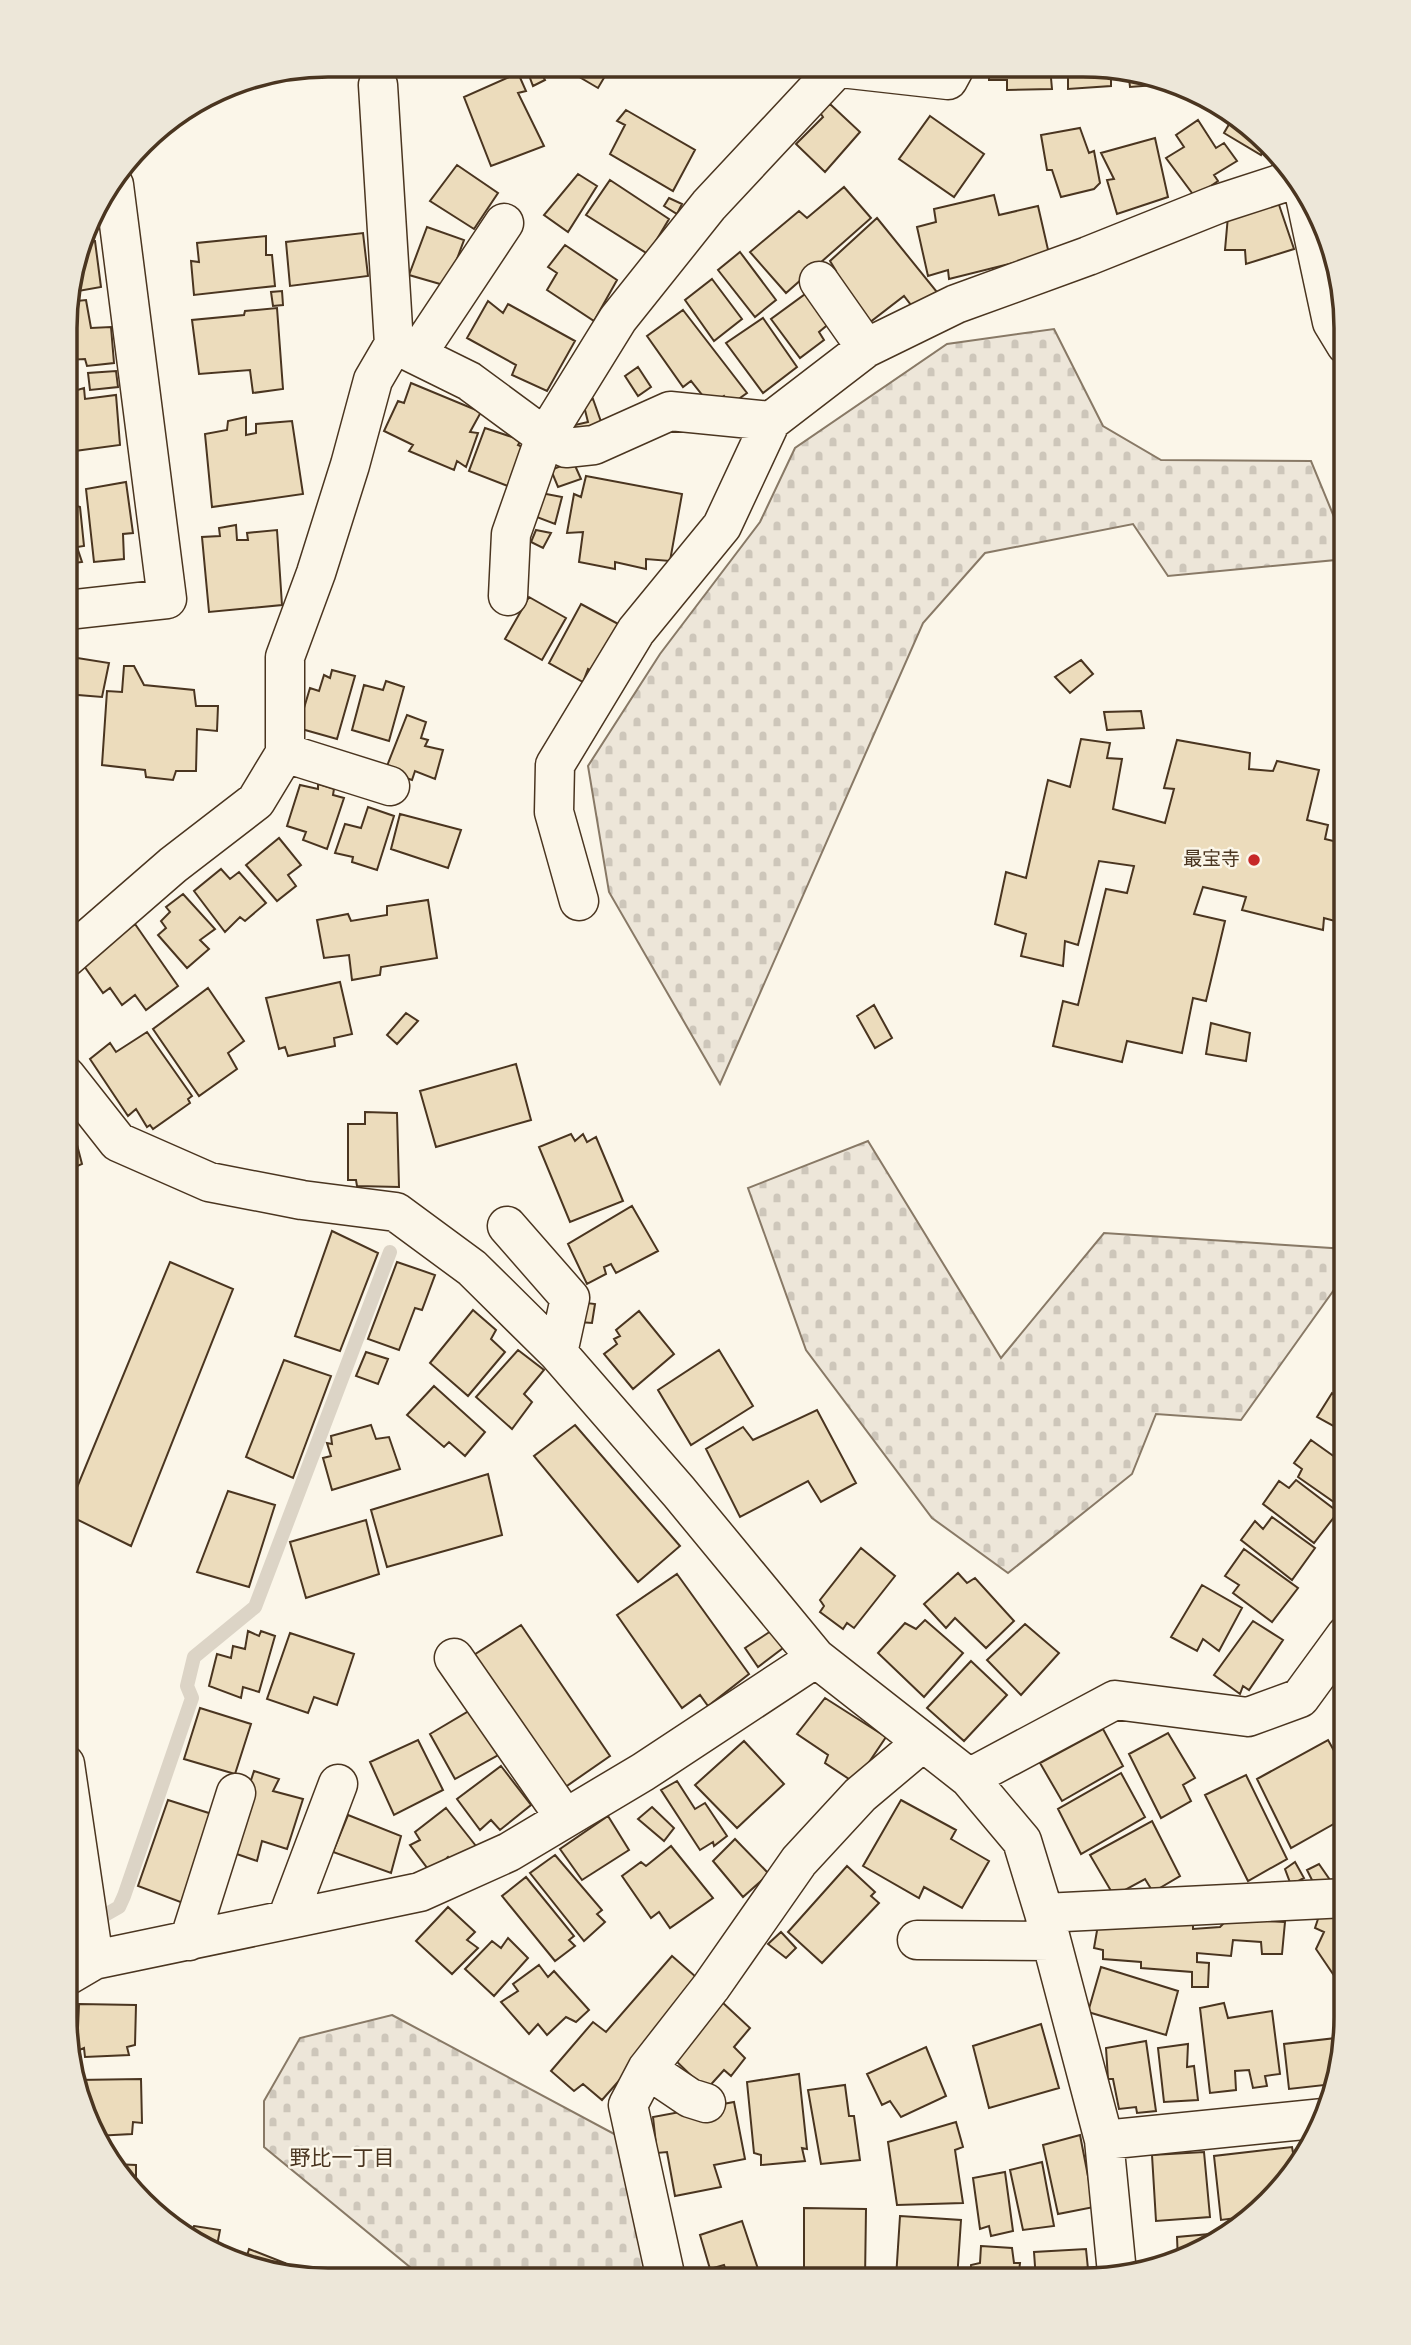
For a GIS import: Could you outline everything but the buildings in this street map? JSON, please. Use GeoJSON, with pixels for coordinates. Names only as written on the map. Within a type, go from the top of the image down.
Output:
{"type":"FeatureCollection","features":[{"type":"Feature","properties":{"kind":"street"},"geometry":{"type":"LineString","coordinates":[[508,596],[511,534],[545,437],[618,319],[709,205],[821,77]]}},
{"type":"Feature","properties":{"kind":"street"},"geometry":{"type":"LineString","coordinates":[[918,77],[948,80],[950,77]]}},
{"type":"Feature","properties":{"kind":"street"},"geometry":{"type":"LineString","coordinates":[[378,85],[405,349]]}},
{"type":"Feature","properties":{"kind":"street"},"geometry":{"type":"LineString","coordinates":[[579,901],[554,812],[555,765],[636,631],[722,526],[771,421],[801,387],[949,294],[1088,256],[1218,204],[1287,182]]}},
{"type":"Feature","properties":{"kind":"street"},"geometry":{"type":"LineString","coordinates":[[77,609],[167,598],[115,195]]}},
{"type":"Feature","properties":{"kind":"street"},"geometry":{"type":"LineString","coordinates":[[77,948],[173,865],[256,801],[285,753],[285,657],[320,561],[373,380],[405,349],[504,223]]}},
{"type":"Feature","properties":{"kind":"street"},"geometry":{"type":"LineString","coordinates":[[1311,223],[1334,326]]}},
{"type":"Feature","properties":{"kind":"street"},"geometry":{"type":"LineString","coordinates":[[819,281],[866,348]]}},
{"type":"Feature","properties":{"kind":"street"},"geometry":{"type":"LineString","coordinates":[[405,349],[469,381],[545,437],[566,448],[594,445],[670,411],[771,421]]}},
{"type":"Feature","properties":{"kind":"street"},"geometry":{"type":"LineString","coordinates":[[285,753],[390,786]]}},
{"type":"Feature","properties":{"kind":"street"},"geometry":{"type":"LineString","coordinates":[[77,1090],[118,1142],[209,1182],[302,1200],[396,1212],[472,1268],[558,1353],[816,1658],[970,1778],[1022,1841],[1104,2140],[1116,2266]]}},
{"type":"Feature","properties":{"kind":"street"},"geometry":{"type":"LineString","coordinates":[[507,1226],[569,1298],[558,1353]]}},
{"type":"Feature","properties":{"kind":"street"},"geometry":{"type":"LineString","coordinates":[[970,1778],[1115,1700],[1248,1717],[1300,1698],[1334,1651]]}},
{"type":"Feature","properties":{"kind":"street"},"geometry":{"type":"LineString","coordinates":[[454,1658],[565,1818]]}},
{"type":"Feature","properties":{"kind":"street"},"geometry":{"type":"LineString","coordinates":[[77,1939],[79,1968],[287,1919],[420,1892],[509,1852],[643,1772],[816,1658]]}},
{"type":"Feature","properties":{"kind":"street"},"geometry":{"type":"LineString","coordinates":[[664,2268],[628,2105],[647,2069],[711,1987],[799,1861],[860,1795],[923,1742]]}},
{"type":"Feature","properties":{"kind":"street"},"geometry":{"type":"LineString","coordinates":[[287,1919],[338,1784]]}},
{"type":"Feature","properties":{"kind":"street"},"geometry":{"type":"LineString","coordinates":[[189,1941],[236,1793]]}},
{"type":"Feature","properties":{"kind":"street"},"geometry":{"type":"LineString","coordinates":[[917,1940],[1047,1927],[1233,1902],[1334,1898]]}},
{"type":"Feature","properties":{"kind":"street"},"geometry":{"type":"LineString","coordinates":[[647,2069],[690,2098],[706,2103]]}},
{"type":"Feature","properties":{"kind":"street"},"geometry":{"type":"LineString","coordinates":[[1104,2140],[1312,2119]]}},
{"type":"Feature","properties":{"kind":"green space"},"geometry":{"type":"Polygon","coordinates":[[[1054,329],[1103,426],[1161,460],[1311,461],[1334,517],[1334,560],[1168,576],[1133,524],[985,553],[923,623],[720,1084],[609,892],[588,766],[660,654],[760,522],[795,448],[947,344],[1054,329]]]}},
{"type":"Feature","properties":{"kind":"green space"},"geometry":{"type":"Polygon","coordinates":[[[868,1141],[1001,1358],[1104,1233],[1334,1248],[1334,1290],[1241,1420],[1156,1414],[1132,1474],[1008,1573],[932,1518],[806,1350],[748,1188],[868,1141]]]}},
{"type":"Feature","properties":{"kind":"green space"},"geometry":{"type":"Polygon","coordinates":[[[392,2015],[618,2136],[649,2268],[411,2268],[264,2147],[264,2101],[300,2038],[392,2015]]]}},
{"type":"Feature","properties":{"kind":"waterway"},"geometry":{"type":"LineString","coordinates":[[105,1915],[119,1907],[124,1896],[192,1698],[187,1686],[194,1657],[255,1607],[390,1252]]}},
{"type":"Feature","properties":{"kind":"place","name":"最宝寺"},"geometry":{"type":"Point","coordinates":[1254,860]}},
{"type":"Feature","properties":{"kind":"district","name":"野比一丁目"},"geometry":{"type":"Point","coordinates":[342,2159]}}]}
